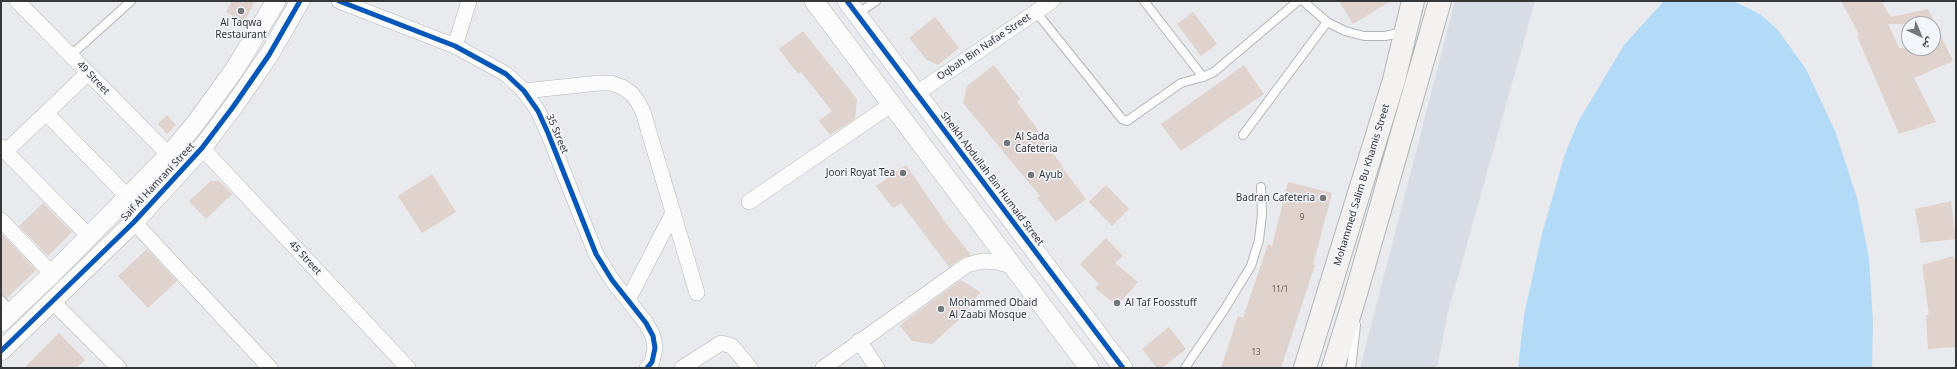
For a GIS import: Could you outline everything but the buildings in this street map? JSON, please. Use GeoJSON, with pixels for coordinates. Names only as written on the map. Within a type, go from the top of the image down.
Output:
{"type":"FeatureCollection","features":[{"type":"Feature","properties":{"kind":"main road","name":"Mohammed Salim Bu Khamis Street"},"geometry":{"type":"LineString","coordinates":[[1305,368],[1394,80],[1413,1]]}},
{"type":"Feature","properties":{"kind":"main road"},"geometry":{"type":"LineString","coordinates":[[1333,368],[1355,297],[1440,1]]}},
{"type":"Feature","properties":{"kind":"street","name":"49 Street"},"geometry":{"type":"LineString","coordinates":[[18,1],[169,155]]}},
{"type":"Feature","properties":{"kind":"street","name":"Saif Al Hamrani Street"},"geometry":{"type":"LineString","coordinates":[[5,311],[52,274],[169,155],[195,124],[235,69],[276,1]]}},
{"type":"Feature","properties":{"kind":"street","name":"Saif Al Hamrani Street"},"geometry":{"type":"LineString","coordinates":[[1,351],[134,222],[202,148],[269,55],[300,1]]}},
{"type":"Feature","properties":{"kind":"street","name":"35 Street"},"geometry":{"type":"LineString","coordinates":[[339,1],[455,46],[506,74],[524,91],[538,111],[596,254],[612,280],[646,323],[653,336],[655,348],[652,362],[647,368]]}},
{"type":"Feature","properties":{"kind":"street"},"geometry":{"type":"LineString","coordinates":[[455,46],[469,1]]}},
{"type":"Feature","properties":{"kind":"street"},"geometry":{"type":"LineString","coordinates":[[814,1],[1015,267],[1089,368]]}},
{"type":"Feature","properties":{"kind":"street","name":"Oqbah Bin Nafae Street"},"geometry":{"type":"LineString","coordinates":[[917,94],[1052,1]]}},
{"type":"Feature","properties":{"kind":"street","name":"Sheikh Abdullah Bin Humaid Street"},"geometry":{"type":"LineString","coordinates":[[852,8],[1123,368]]}},
{"type":"Feature","properties":{"kind":"street"},"geometry":{"type":"LineString","coordinates":[[88,73],[4,156],[89,236]]}},
{"type":"Feature","properties":{"kind":"street"},"geometry":{"type":"LineString","coordinates":[[524,91],[611,83],[622,87],[631,93],[643,112],[697,293]]}},
{"type":"Feature","properties":{"kind":"street"},"geometry":{"type":"LineString","coordinates":[[749,202],[892,104]]}},
{"type":"Feature","properties":{"kind":"street"},"geometry":{"type":"LineString","coordinates":[[46,113],[128,197]]}},
{"type":"Feature","properties":{"kind":"street","name":"45 Street"},"geometry":{"type":"LineString","coordinates":[[202,148],[408,368]]}},
{"type":"Feature","properties":{"kind":"street"},"geometry":{"type":"LineString","coordinates":[[628,300],[673,213]]}},
{"type":"Feature","properties":{"kind":"street"},"geometry":{"type":"LineString","coordinates":[[1,220],[52,274]]}},
{"type":"Feature","properties":{"kind":"street"},"geometry":{"type":"LineString","coordinates":[[134,222],[270,368]]}},
{"type":"Feature","properties":{"kind":"street"},"geometry":{"type":"LineString","coordinates":[[823,368],[967,265],[982,262],[998,262],[1015,267]]}},
{"type":"Feature","properties":{"kind":"street"},"geometry":{"type":"LineString","coordinates":[[52,301],[119,368]]}},
{"type":"Feature","properties":{"kind":"street"},"geometry":{"type":"LineString","coordinates":[[859,341],[877,368]]}},
{"type":"Feature","properties":{"kind":"street"},"geometry":{"type":"LineString","coordinates":[[682,368],[721,343],[732,346],[750,368]]}},
{"type":"Feature","properties":{"kind":"lane"},"geometry":{"type":"LineString","coordinates":[[71,55],[132,1]]}},
{"type":"Feature","properties":{"kind":"lane"},"geometry":{"type":"LineString","coordinates":[[852,8],[876,1]]}},
{"type":"Feature","properties":{"kind":"lane"},"geometry":{"type":"LineString","coordinates":[[1144,1],[1203,78]]}},
{"type":"Feature","properties":{"kind":"lane"},"geometry":{"type":"LineString","coordinates":[[1036,12],[1125,121],[1133,119],[1181,83],[1203,78],[1220,68],[1298,1]]}},
{"type":"Feature","properties":{"kind":"lane"},"geometry":{"type":"LineString","coordinates":[[1303,1],[1327,22],[1346,31],[1364,36],[1385,36],[1406,32]]}},
{"type":"Feature","properties":{"kind":"lane"},"geometry":{"type":"LineString","coordinates":[[1243,135],[1327,22]]}},
{"type":"Feature","properties":{"kind":"lane"},"geometry":{"type":"LineString","coordinates":[[1186,368],[1251,266],[1259,240],[1262,214],[1261,187]]}},
{"type":"Feature","properties":{"kind":"lane"},"geometry":{"type":"LineString","coordinates":[[1351,368],[1356,321],[1355,297]]}},
{"type":"Feature","properties":{"kind":"shaded area"},"geometry":{"type":"Polygon","coordinates":[[[1455,1],[1535,1],[1448,312],[1437,368],[1360,368],[1455,1]]]}},
{"type":"Feature","properties":{"kind":"water"},"geometry":{"type":"Polygon","coordinates":[[[1664,1],[1733,1],[1746,7],[1761,15],[1777,29],[1806,69],[1835,131],[1857,198],[1869,258],[1873,322],[1872,368],[1518,368],[1524,315],[1542,234],[1565,154],[1578,122],[1624,45],[1664,1]]]}},
{"type":"Feature","properties":{"kind":"cycle path"},"geometry":{"type":"LineString","coordinates":[[1,351],[134,222],[202,148],[269,55],[300,1]]}},
{"type":"Feature","properties":{"kind":"cycle path"},"geometry":{"type":"LineString","coordinates":[[339,1],[455,46],[506,74],[524,91],[538,111],[548,133],[596,254],[612,280],[646,323],[653,336],[655,348],[652,362],[647,368]]}},
{"type":"Feature","properties":{"kind":"cycle path"},"geometry":{"type":"LineString","coordinates":[[847,1],[1123,368]]}},
{"type":"Feature","properties":{"kind":"place","name":"Al Taqwa Restaurant"},"geometry":{"type":"Point","coordinates":[241,11]}},
{"type":"Feature","properties":{"kind":"place","name":"Al Sada Cafeteria"},"geometry":{"type":"Point","coordinates":[1007,143]}},
{"type":"Feature","properties":{"kind":"place","name":"Joori Royat Tea"},"geometry":{"type":"Point","coordinates":[903,173]}},
{"type":"Feature","properties":{"kind":"place","name":"Ayub"},"geometry":{"type":"Point","coordinates":[1031,175]}},
{"type":"Feature","properties":{"kind":"place","name":"Badran Cafeteria"},"geometry":{"type":"Point","coordinates":[1323,198]}},
{"type":"Feature","properties":{"kind":"place","name":"Al Taf Foosstuff"},"geometry":{"type":"Point","coordinates":[1117,303]}},
{"type":"Feature","properties":{"kind":"place","name":"Mohammed Obaid Al Zaabi Mosque"},"geometry":{"type":"Point","coordinates":[941,309]}}]}
